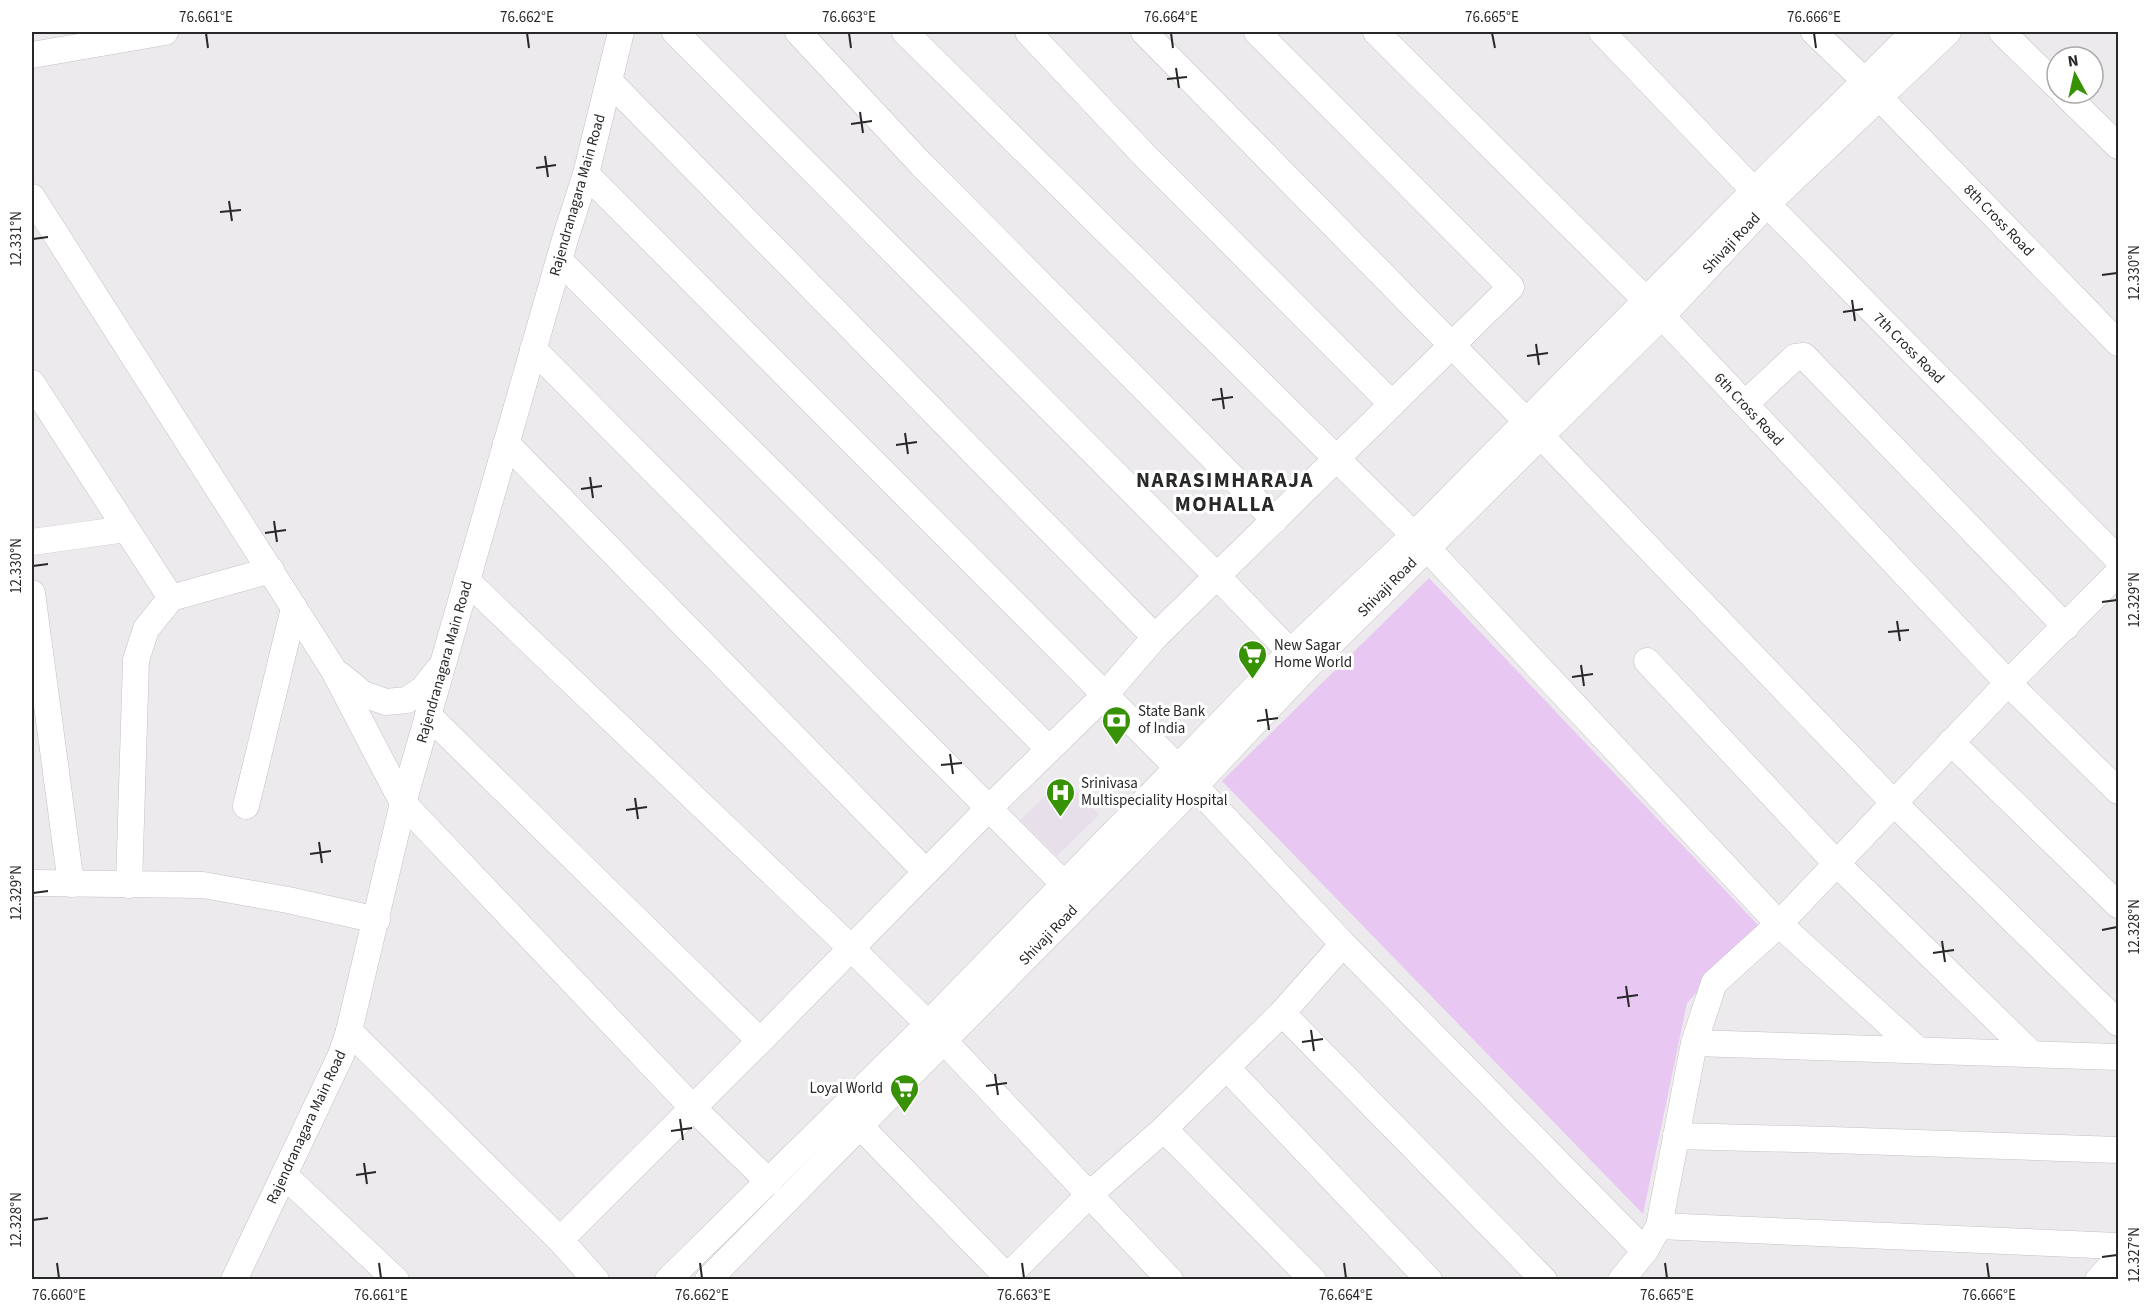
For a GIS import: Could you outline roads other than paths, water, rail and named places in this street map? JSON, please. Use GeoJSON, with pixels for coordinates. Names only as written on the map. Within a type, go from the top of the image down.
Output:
{"type":"FeatureCollection","features":[{"type":"Feature","properties":{"kind":"street"},"geometry":{"type":"LineString","coordinates":[[32,55],[165,32]]}},
{"type":"Feature","properties":{"kind":"street","name":"Rajendranagara Main Road"},"geometry":{"type":"LineString","coordinates":[[234,1280],[341,1055],[349,1031],[403,803],[533,349],[586,174],[621,32]]}},
{"type":"Feature","properties":{"kind":"street"},"geometry":{"type":"LineString","coordinates":[[675,32],[1298,660]]}},
{"type":"Feature","properties":{"kind":"street"},"geometry":{"type":"LineString","coordinates":[[798,32],[938,180],[1275,520]]}},
{"type":"Feature","properties":{"kind":"street"},"geometry":{"type":"LineString","coordinates":[[905,32],[1421,541],[1779,924],[1918,1050]]}},
{"type":"Feature","properties":{"kind":"street"},"geometry":{"type":"LineString","coordinates":[[1028,32],[1147,158],[1392,404]]}},
{"type":"Feature","properties":{"kind":"street"},"geometry":{"type":"LineString","coordinates":[[1144,32],[1534,429],[1894,803],[2118,1023]]}},
{"type":"Feature","properties":{"kind":"street"},"geometry":{"type":"LineString","coordinates":[[560,1240],[989,808],[1105,695],[1155,637],[1511,287],[1257,32]]}},
{"type":"Feature","properties":{"kind":"street","name":"6th Cross Road"},"geometry":{"type":"LineString","coordinates":[[1376,32],[1654,308],[2008,683],[2118,790]]}},
{"type":"Feature","properties":{"kind":"street","name":"7th Cross Road"},"geometry":{"type":"LineString","coordinates":[[1602,32],[1761,197],[2118,559]]}},
{"type":"Feature","properties":{"kind":"street","name":"8th Cross Road"},"geometry":{"type":"LineString","coordinates":[[1814,32],[2118,343]]}},
{"type":"Feature","properties":{"kind":"street"},"geometry":{"type":"LineString","coordinates":[[1872,89],[1914,32]]}},
{"type":"Feature","properties":{"kind":"street","name":"Shivaji Road"},"geometry":{"type":"LineString","coordinates":[[722,1275],[859,1125],[936,1032],[1187,777],[1298,660],[1534,429],[1761,197],[1872,89],[1948,32]]}},
{"type":"Feature","properties":{"kind":"street"},"geometry":{"type":"LineString","coordinates":[[2002,32],[2045,74]]}},
{"type":"Feature","properties":{"kind":"street"},"geometry":{"type":"LineString","coordinates":[[609,81],[1155,637]]}},
{"type":"Feature","properties":{"kind":"street"},"geometry":{"type":"LineString","coordinates":[[2076,105],[2118,146]]}},
{"type":"Feature","properties":{"kind":"street"},"geometry":{"type":"LineString","coordinates":[[586,174],[1187,777],[1343,944],[1645,1251]]}},
{"type":"Feature","properties":{"kind":"street"},"geometry":{"type":"LineString","coordinates":[[32,197],[333,669],[403,803],[692,1107],[769,1182]]}},
{"type":"Feature","properties":{"kind":"street"},"geometry":{"type":"LineString","coordinates":[[559,260],[1049,749]]}},
{"type":"Feature","properties":{"kind":"street"},"geometry":{"type":"LineString","coordinates":[[533,349],[1065,885]]}},
{"type":"Feature","properties":{"kind":"street"},"geometry":{"type":"LineString","coordinates":[[1745,404],[1795,357],[1804,356],[2066,627]]}},
{"type":"Feature","properties":{"kind":"street"},"geometry":{"type":"LineString","coordinates":[[32,383],[171,598]]}},
{"type":"Feature","properties":{"kind":"street"},"geometry":{"type":"LineString","coordinates":[[506,443],[926,872]]}},
{"type":"Feature","properties":{"kind":"street"},"geometry":{"type":"LineString","coordinates":[[32,542],[126,529]]}},
{"type":"Feature","properties":{"kind":"street"},"geometry":{"type":"LineString","coordinates":[[129,885],[136,660],[146,629],[171,598],[271,570]]}},
{"type":"Feature","properties":{"kind":"street"},"geometry":{"type":"LineString","coordinates":[[1621,1280],[1645,1251],[1659,1226],[1694,1044],[1714,983],[1779,924],[1951,742],[2118,573]]}},
{"type":"Feature","properties":{"kind":"street"},"geometry":{"type":"LineString","coordinates":[[467,580],[936,1032],[1170,1280]]}},
{"type":"Feature","properties":{"kind":"street"},"geometry":{"type":"LineString","coordinates":[[32,593],[71,884]]}},
{"type":"Feature","properties":{"kind":"street"},"geometry":{"type":"LineString","coordinates":[[246,806],[294,608]]}},
{"type":"Feature","properties":{"kind":"street"},"geometry":{"type":"LineString","coordinates":[[1647,661],[1837,864],[2031,1053]]}},
{"type":"Feature","properties":{"kind":"street"},"geometry":{"type":"LineString","coordinates":[[333,669],[363,694],[386,702],[407,700],[423,689],[443,663]]}},
{"type":"Feature","properties":{"kind":"street"},"geometry":{"type":"LineString","coordinates":[[428,715],[760,1041]]}},
{"type":"Feature","properties":{"kind":"street"},"geometry":{"type":"LineString","coordinates":[[1951,742],[2118,905]]}},
{"type":"Feature","properties":{"kind":"street"},"geometry":{"type":"LineString","coordinates":[[669,1280],[769,1182],[936,1032],[1065,885],[1187,777]]}},
{"type":"Feature","properties":{"kind":"street"},"geometry":{"type":"LineString","coordinates":[[32,883],[202,885],[288,900],[376,920]]}},
{"type":"Feature","properties":{"kind":"street"},"geometry":{"type":"LineString","coordinates":[[859,1125],[1007,1278],[1090,1194],[1164,1130],[1227,1068],[1282,1013],[1343,944]]}},
{"type":"Feature","properties":{"kind":"street"},"geometry":{"type":"LineString","coordinates":[[1282,1013],[1544,1280]]}},
{"type":"Feature","properties":{"kind":"street"},"geometry":{"type":"LineString","coordinates":[[349,1031],[560,1240],[596,1280]]}},
{"type":"Feature","properties":{"kind":"street"},"geometry":{"type":"LineString","coordinates":[[1694,1044],[2118,1057]]}},
{"type":"Feature","properties":{"kind":"street"},"geometry":{"type":"LineString","coordinates":[[1227,1068],[1429,1280]]}},
{"type":"Feature","properties":{"kind":"street"},"geometry":{"type":"LineString","coordinates":[[1164,1130],[1313,1280]]}},
{"type":"Feature","properties":{"kind":"street"},"geometry":{"type":"LineString","coordinates":[[1676,1136],[2118,1150]]}},
{"type":"Feature","properties":{"kind":"street"},"geometry":{"type":"LineString","coordinates":[[284,1175],[396,1280]]}},
{"type":"Feature","properties":{"kind":"street"},"geometry":{"type":"LineString","coordinates":[[1659,1226],[2118,1246]]}},
{"type":"Feature","properties":{"kind":"street"},"geometry":{"type":"LineString","coordinates":[[2098,1280],[2118,1258]]}},
{"type":"Feature","properties":{"kind":"place","name":"New Sagar Home World"},"geometry":{"type":"Point","coordinates":[1253,680]}},
{"type":"Feature","properties":{"kind":"place","name":"State Bank of India"},"geometry":{"type":"Point","coordinates":[1117,746]}},
{"type":"Feature","properties":{"kind":"place","name":"Srinivasa Multispeciality Hospital"},"geometry":{"type":"Point","coordinates":[1060,818]}},
{"type":"Feature","properties":{"kind":"place","name":"Loyal World"},"geometry":{"type":"Point","coordinates":[904,1114]}},
{"type":"Feature","properties":{"kind":"district","name":"NARASIMHARAJA MOHALLA"},"geometry":{"type":"Point","coordinates":[1225,492]}}]}
